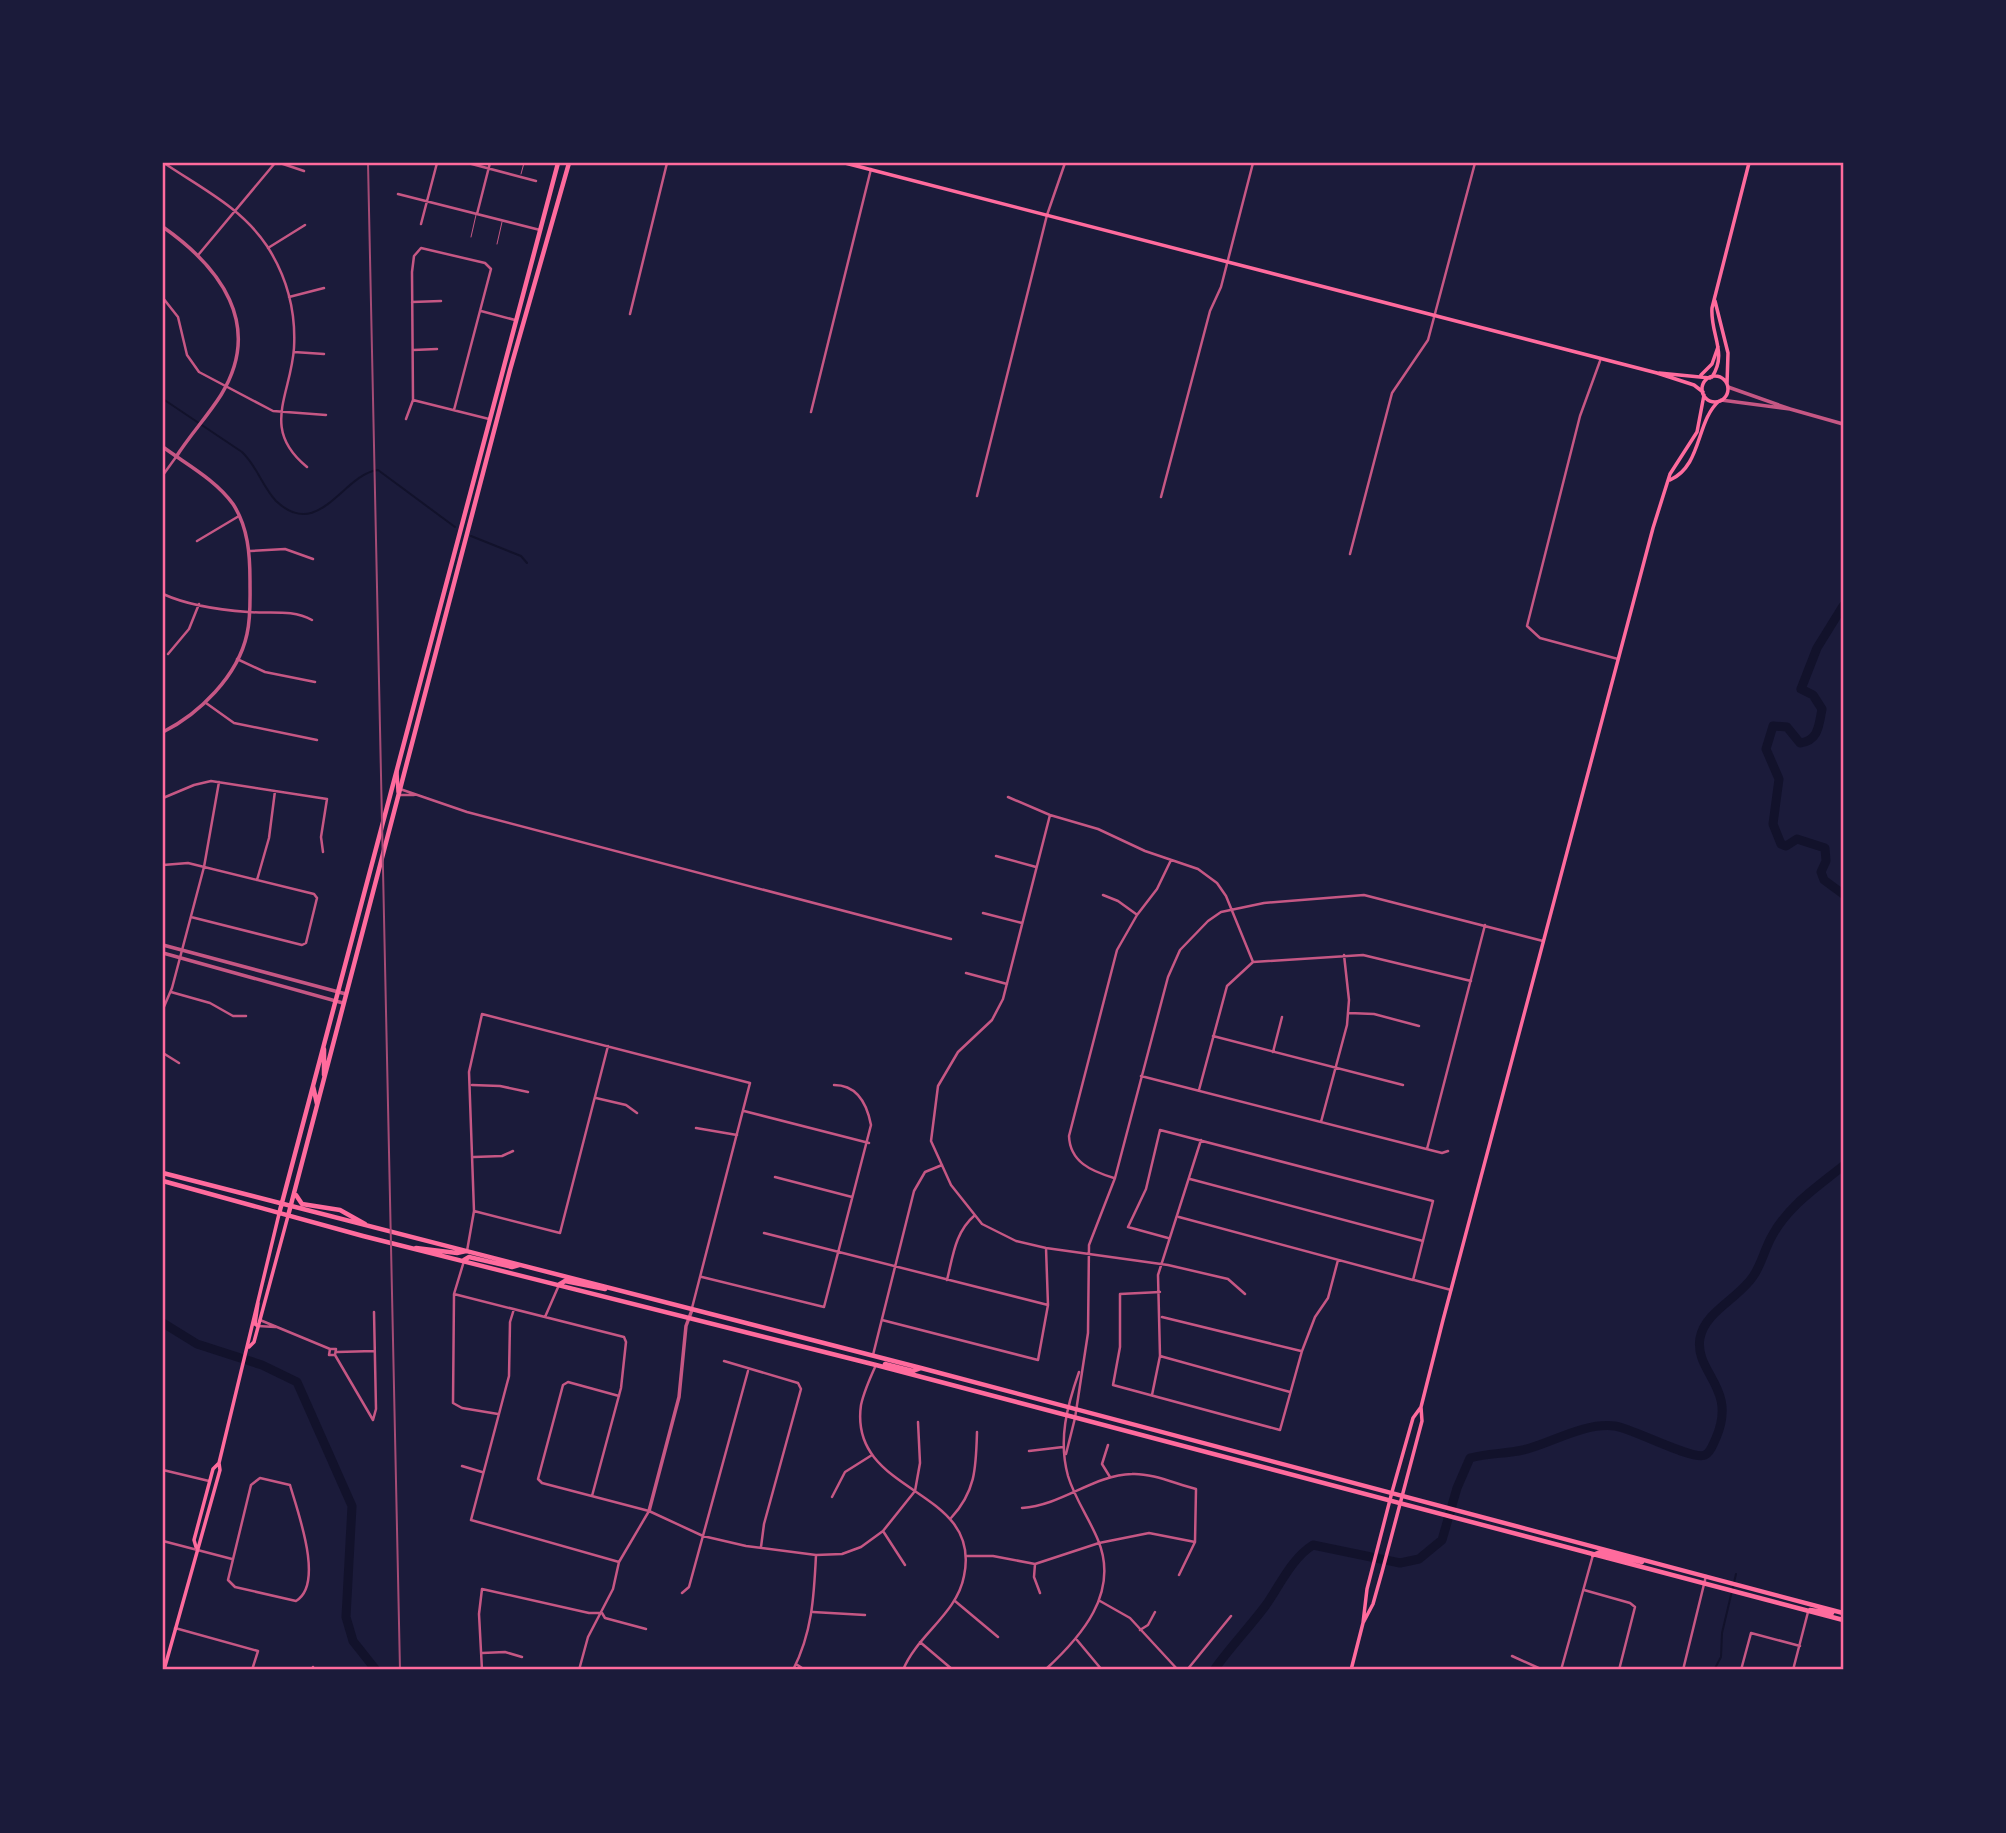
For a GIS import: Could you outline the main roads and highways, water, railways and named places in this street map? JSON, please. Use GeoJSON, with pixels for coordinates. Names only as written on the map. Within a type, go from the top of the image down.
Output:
{"type":"FeatureCollection","features":[{"type":"Feature","properties":{"kind":"main road"},"geometry":{"type":"LineString","coordinates":[[249,1347],[247,1340],[281,1205],[558,163]]}},
{"type":"Feature","properties":{"kind":"main road"},"geometry":{"type":"LineString","coordinates":[[164,1670],[196,1550],[201,1542],[249,1347],[254,1342],[291,1207],[498,419],[569,163]]}},
{"type":"Feature","properties":{"kind":"main road"},"geometry":{"type":"LineString","coordinates":[[845,163],[1600,361],[1657,373],[1694,385],[1710,401],[1720,401]]}},
{"type":"Feature","properties":{"kind":"main road"},"geometry":{"type":"LineString","coordinates":[[1363,1623],[1373,1604],[1422,1421],[1421,1407],[1451,1290],[1653,528],[1670,474],[1697,432],[1704,383],[1711,377],[1720,361],[1711,317],[1749,163]]}},
{"type":"Feature","properties":{"kind":"main road"},"geometry":{"type":"LineString","coordinates":[[540,230],[545,244]]}},
{"type":"Feature","properties":{"kind":"main road"},"geometry":{"type":"LineString","coordinates":[[1670,480],[1679,474],[1697,449],[1710,411],[1720,401],[1728,386],[1728,353],[1715,300]]}},
{"type":"Feature","properties":{"kind":"main road"},"geometry":{"type":"LineString","coordinates":[[1700,376],[1712,364],[1718,347]]}},
{"type":"Feature","properties":{"kind":"main road"},"geometry":{"type":"LineString","coordinates":[[1657,373],[1720,377],[1728,386]]}},
{"type":"Feature","properties":{"kind":"main road"},"geometry":{"type":"LineString","coordinates":[[495,398],[498,419]]}},
{"type":"Feature","properties":{"kind":"main road"},"geometry":{"type":"LineString","coordinates":[[397,767],[399,791]]}},
{"type":"Feature","properties":{"kind":"main road"},"geometry":{"type":"LineString","coordinates":[[324,1045],[324,1076]]}},
{"type":"Feature","properties":{"kind":"main road"},"geometry":{"type":"LineString","coordinates":[[313,1086],[317,1105]]}},
{"type":"Feature","properties":{"kind":"main road"},"geometry":{"type":"LineString","coordinates":[[163,1174],[873,1355],[1721,1580],[1843,1615]]}},
{"type":"Feature","properties":{"kind":"main road"},"geometry":{"type":"LineString","coordinates":[[163,1181],[279,1214],[876,1364],[1704,1584],[1809,1611],[1843,1615]]}},
{"type":"Feature","properties":{"kind":"main road"},"geometry":{"type":"LineString","coordinates":[[295,1192],[302,1204],[340,1210],[368,1227]]}},
{"type":"Feature","properties":{"kind":"main road"},"geometry":{"type":"LineString","coordinates":[[412,1248],[457,1253],[467,1251]]}},
{"type":"Feature","properties":{"kind":"main road"},"geometry":{"type":"LineString","coordinates":[[464,1261],[469,1257],[512,1267],[520,1265]]}},
{"type":"Feature","properties":{"kind":"main road"},"geometry":{"type":"LineString","coordinates":[[560,1284],[565,1281],[609,1289]]}},
{"type":"Feature","properties":{"kind":"main road"},"geometry":{"type":"LineString","coordinates":[[257,1301],[259,1308],[255,1324],[258,1326]]}},
{"type":"Feature","properties":{"kind":"main road"},"geometry":{"type":"LineString","coordinates":[[876,1364],[913,1371],[921,1368]]}},
{"type":"Feature","properties":{"kind":"main road"},"geometry":{"type":"LineString","coordinates":[[1350,1670],[1392,1492],[1413,1418],[1421,1407]]}},
{"type":"Feature","properties":{"kind":"main road"},"geometry":{"type":"LineString","coordinates":[[196,1550],[194,1540],[209,1481],[213,1469],[219,1464]]}},
{"type":"Feature","properties":{"kind":"main road"},"geometry":{"type":"LineString","coordinates":[[1593,1555],[1600,1552],[1637,1562],[1650,1562]]}},
{"type":"Feature","properties":{"kind":"waterway"},"geometry":{"type":"LineString","coordinates":[[163,399],[242,452],[252,463],[271,495],[291,512],[305,514],[318,510],[353,482],[378,470],[455,527]]}},
{"type":"Feature","properties":{"kind":"waterway"},"geometry":{"type":"LineString","coordinates":[[471,536],[521,556],[527,563]]}},
{"type":"Feature","properties":{"kind":"waterway"},"geometry":{"type":"LineString","coordinates":[[1843,606],[1817,648],[1801,689],[1813,695],[1822,709],[1815,735],[1800,743],[1787,727],[1773,726],[1766,749],[1779,779],[1773,824],[1781,844],[1786,846],[1797,839],[1825,848],[1826,861],[1821,872],[1824,880],[1843,894]]}},
{"type":"Feature","properties":{"kind":"waterway"},"geometry":{"type":"LineString","coordinates":[[1214,1670],[1266,1605],[1293,1564],[1313,1545],[1400,1563],[1419,1559],[1442,1540],[1457,1488],[1470,1458],[1523,1450],[1580,1430],[1603,1426],[1624,1428],[1698,1456],[1707,1454],[1716,1438],[1722,1406],[1700,1350],[1703,1328],[1754,1275],[1772,1236],[1786,1215],[1843,1166]]}},
{"type":"Feature","properties":{"kind":"waterway"},"geometry":{"type":"LineString","coordinates":[[163,1323],[197,1344],[262,1365],[297,1382],[352,1506],[346,1617],[353,1641],[376,1670]]}},
{"type":"Feature","properties":{"kind":"waterway"},"geometry":{"type":"LineString","coordinates":[[1714,1670],[1721,1657],[1722,1633],[1736,1574]]}},
{"type":"Feature","properties":{"kind":"railway"},"geometry":{"type":"LineString","coordinates":[[368,163],[400,1670]]}}]}
